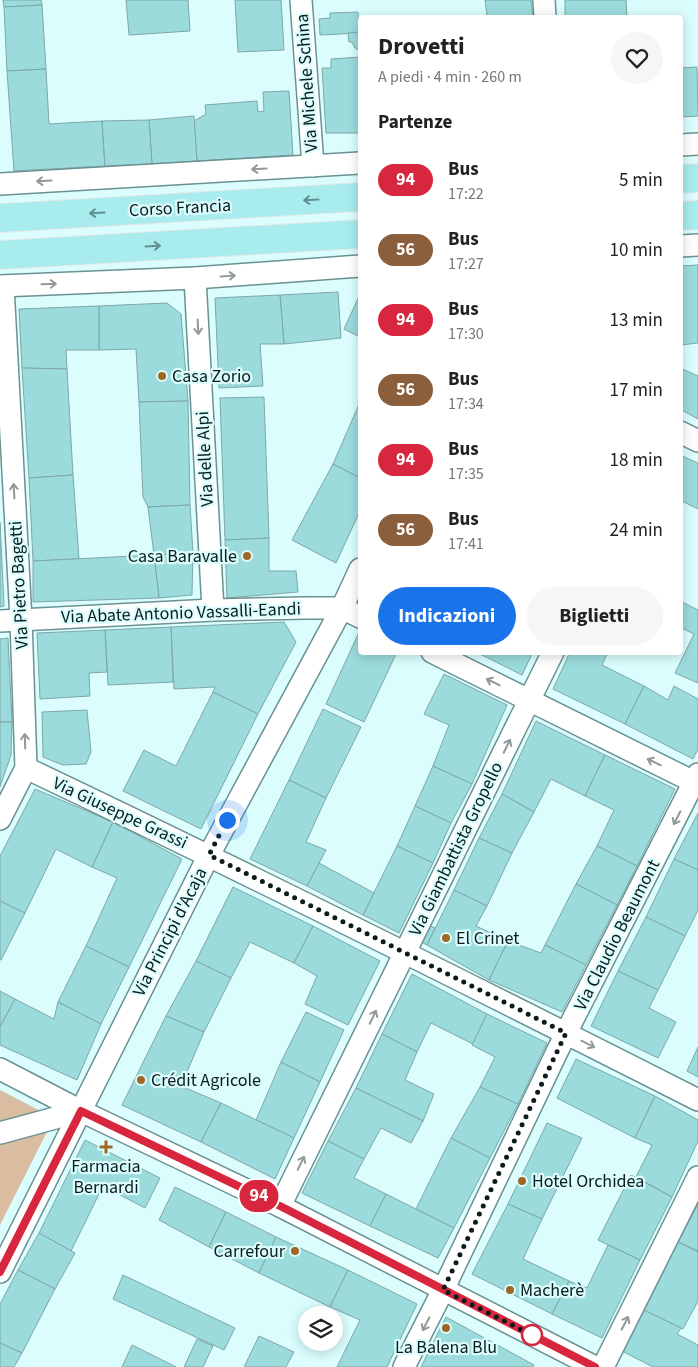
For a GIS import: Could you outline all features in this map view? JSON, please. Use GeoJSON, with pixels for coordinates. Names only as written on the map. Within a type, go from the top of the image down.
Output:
{"type":"FeatureCollection","features":[{"type":"Feature","properties":{"kind":"main road"},"geometry":{"type":"LineString","coordinates":[[683,179],[698,178]]}},
{"type":"Feature","properties":{"kind":"main road","name":"Corso Francia"},"geometry":{"type":"LineString","coordinates":[[0,218],[358,197]]}},
{"type":"Feature","properties":{"kind":"main road"},"geometry":{"type":"LineString","coordinates":[[683,216],[698,215]]}},
{"type":"Feature","properties":{"kind":"main road","name":"Corso Francia"},"geometry":{"type":"LineString","coordinates":[[0,255],[358,234]]}},
{"type":"Feature","properties":{"kind":"street","name":"Via Michele Schina"},"geometry":{"type":"LineString","coordinates":[[301,0],[313,166]]}},
{"type":"Feature","properties":{"kind":"street"},"geometry":{"type":"LineString","coordinates":[[544,0],[545,15]]}},
{"type":"Feature","properties":{"kind":"street"},"geometry":{"type":"LineString","coordinates":[[683,145],[698,144]]}},
{"type":"Feature","properties":{"kind":"street","name":"Corso Francia"},"geometry":{"type":"LineString","coordinates":[[0,184],[358,163]]}},
{"type":"Feature","properties":{"kind":"street"},"geometry":{"type":"LineString","coordinates":[[683,246],[698,245]]}},
{"type":"Feature","properties":{"kind":"street"},"geometry":{"type":"LineString","coordinates":[[1,286],[194,278],[358,266]]}},
{"type":"Feature","properties":{"kind":"street","name":"Via delle Alpi"},"geometry":{"type":"LineString","coordinates":[[194,278],[213,610]]}},
{"type":"Feature","properties":{"kind":"street","name":"Via Pietro Bagetti"},"geometry":{"type":"LineString","coordinates":[[0,819],[26,768],[21,620],[1,286]]}},
{"type":"Feature","properties":{"kind":"street"},"geometry":{"type":"LineString","coordinates":[[683,434],[698,441]]}},
{"type":"Feature","properties":{"kind":"street","name":"Via Principi d'Acaja"},"geometry":{"type":"LineString","coordinates":[[0,1272],[209,855],[351,612],[358,579]]}},
{"type":"Feature","properties":{"kind":"street","name":"Via Abate Antonio Vassalli-Eandi"},"geometry":{"type":"LineString","coordinates":[[0,621],[213,610],[351,612]]}},
{"type":"Feature","properties":{"kind":"street"},"geometry":{"type":"LineString","coordinates":[[438,655],[697,780]]}},
{"type":"Feature","properties":{"kind":"street","name":"Via Giambattista Gropello"},"geometry":{"type":"LineString","coordinates":[[280,1206],[552,655]]}},
{"type":"Feature","properties":{"kind":"street","name":"Via Giuseppe Grassi"},"geometry":{"type":"LineString","coordinates":[[26,768],[209,855],[698,1100]]}},
{"type":"Feature","properties":{"kind":"street","name":"Via Claudio Beaumont"},"geometry":{"type":"LineString","coordinates":[[404,1367],[566,1033],[697,780]]}},
{"type":"Feature","properties":{"kind":"street"},"geometry":{"type":"LineString","coordinates":[[0,1069],[81,1111],[280,1206],[595,1367]]}},
{"type":"Feature","properties":{"kind":"street"},"geometry":{"type":"LineString","coordinates":[[0,1133],[81,1111]]}},
{"type":"Feature","properties":{"kind":"street"},"geometry":{"type":"LineString","coordinates":[[603,1367],[698,1177]]}},
{"type":"Feature","properties":{"kind":"shaded area"},"geometry":{"type":"Polygon","coordinates":[[[0,1090],[54,1118],[0,1225],[0,1090]]]}},
{"type":"Feature","properties":{"kind":"building"},"geometry":{"type":"Polygon","coordinates":[[[3,0],[41,0],[42,5],[4,7],[3,0]]]}},
{"type":"Feature","properties":{"kind":"building"},"geometry":{"type":"Polygon","coordinates":[[[126,0],[188,0],[190,31],[129,35],[126,0]]]}},
{"type":"Feature","properties":{"kind":"building"},"geometry":{"type":"Polygon","coordinates":[[[235,0],[281,0],[284,50],[238,52],[235,0]]]}},
{"type":"Feature","properties":{"kind":"building"},"geometry":{"type":"Polygon","coordinates":[[[485,0],[531,0],[533,15],[487,15],[485,0]]]}},
{"type":"Feature","properties":{"kind":"building"},"geometry":{"type":"Polygon","coordinates":[[[565,0],[626,0],[627,15],[565,15],[565,0]]]}},
{"type":"Feature","properties":{"kind":"building"},"geometry":{"type":"Polygon","coordinates":[[[42,5],[46,69],[7,71],[4,7],[42,5]]]}},
{"type":"Feature","properties":{"kind":"building"},"geometry":{"type":"Polygon","coordinates":[[[358,12],[358,33],[320,35],[319,19],[330,18],[330,13],[358,12]]]}},
{"type":"Feature","properties":{"kind":"building"},"geometry":{"type":"Polygon","coordinates":[[[358,32],[358,50],[352,42],[349,42],[348,33],[358,32]]]}},
{"type":"Feature","properties":{"kind":"building"},"geometry":{"type":"Polygon","coordinates":[[[358,57],[358,133],[326,133],[322,68],[331,68],[331,59],[358,57]]]}},
{"type":"Feature","properties":{"kind":"building"},"geometry":{"type":"Polygon","coordinates":[[[697,67],[698,116],[683,117],[683,68],[697,67]]]}},
{"type":"Feature","properties":{"kind":"building"},"geometry":{"type":"Polygon","coordinates":[[[46,69],[49,124],[102,121],[105,166],[14,171],[7,71],[46,69]]]}},
{"type":"Feature","properties":{"kind":"building"},"geometry":{"type":"Polygon","coordinates":[[[289,91],[293,155],[197,161],[194,121],[206,114],[205,105],[257,101],[258,112],[264,111],[263,92],[289,91]]]}},
{"type":"Feature","properties":{"kind":"building"},"geometry":{"type":"Polygon","coordinates":[[[194,116],[197,161],[152,164],[149,120],[194,116]]]}},
{"type":"Feature","properties":{"kind":"building"},"geometry":{"type":"Polygon","coordinates":[[[149,120],[152,164],[105,166],[102,121],[149,120]]]}},
{"type":"Feature","properties":{"kind":"building"},"geometry":{"type":"Polygon","coordinates":[[[698,265],[698,343],[683,345],[683,266],[698,265]]]}},
{"type":"Feature","properties":{"kind":"building"},"geometry":{"type":"Polygon","coordinates":[[[338,292],[341,338],[284,344],[280,295],[338,292]]]}},
{"type":"Feature","properties":{"kind":"building"},"geometry":{"type":"Polygon","coordinates":[[[280,295],[284,344],[260,344],[263,386],[219,388],[215,298],[280,295]]]}},
{"type":"Feature","properties":{"kind":"building"},"geometry":{"type":"Polygon","coordinates":[[[358,298],[358,336],[344,329],[358,298]]]}},
{"type":"Feature","properties":{"kind":"building","name":"Casa Zorio"},"geometry":{"type":"Polygon","coordinates":[[[167,303],[181,314],[188,401],[139,402],[136,349],[99,350],[99,306],[167,303]]]}},
{"type":"Feature","properties":{"kind":"building"},"geometry":{"type":"Polygon","coordinates":[[[99,306],[99,350],[66,350],[67,369],[22,368],[19,309],[99,306]]]}},
{"type":"Feature","properties":{"kind":"building"},"geometry":{"type":"Polygon","coordinates":[[[22,368],[67,369],[73,475],[29,478],[22,368]]]}},
{"type":"Feature","properties":{"kind":"building"},"geometry":{"type":"Polygon","coordinates":[[[683,369],[698,376],[698,419],[683,411],[683,369]]]}},
{"type":"Feature","properties":{"kind":"building"},"geometry":{"type":"Polygon","coordinates":[[[264,397],[269,538],[225,540],[220,398],[264,397]]]}},
{"type":"Feature","properties":{"kind":"building"},"geometry":{"type":"Polygon","coordinates":[[[188,401],[190,505],[148,507],[143,497],[139,402],[188,401]]]}},
{"type":"Feature","properties":{"kind":"building"},"geometry":{"type":"Polygon","coordinates":[[[358,407],[358,477],[333,464],[358,407]]]}},
{"type":"Feature","properties":{"kind":"building"},"geometry":{"type":"Polygon","coordinates":[[[683,456],[698,463],[698,509],[683,502],[683,456]]]}},
{"type":"Feature","properties":{"kind":"building"},"geometry":{"type":"Polygon","coordinates":[[[333,464],[358,477],[358,515],[336,563],[292,540],[333,464]]]}},
{"type":"Feature","properties":{"kind":"building"},"geometry":{"type":"Polygon","coordinates":[[[73,475],[79,559],[33,561],[29,478],[73,475]]]}},
{"type":"Feature","properties":{"kind":"building"},"geometry":{"type":"Polygon","coordinates":[[[190,505],[193,553],[154,555],[148,507],[190,505]]]}},
{"type":"Feature","properties":{"kind":"building"},"geometry":{"type":"Polygon","coordinates":[[[0,522],[4,606],[0,607],[0,522]]]}},
{"type":"Feature","properties":{"kind":"building","name":"Casa Baravalle"},"geometry":{"type":"Polygon","coordinates":[[[269,538],[269,571],[296,571],[298,592],[227,598],[225,540],[269,538]]]}},
{"type":"Feature","properties":{"kind":"building"},"geometry":{"type":"Polygon","coordinates":[[[193,553],[192,595],[159,598],[154,555],[193,553]]]}},
{"type":"Feature","properties":{"kind":"building"},"geometry":{"type":"Polygon","coordinates":[[[154,555],[159,598],[33,602],[33,561],[154,555]]]}},
{"type":"Feature","properties":{"kind":"building"},"geometry":{"type":"Polygon","coordinates":[[[683,602],[698,610],[698,683],[675,673],[694,634],[683,628],[683,602]]]}},
{"type":"Feature","properties":{"kind":"building"},"geometry":{"type":"Polygon","coordinates":[[[284,622],[296,642],[258,714],[213,692],[215,687],[174,689],[171,627],[284,622]]]}},
{"type":"Feature","properties":{"kind":"building"},"geometry":{"type":"Polygon","coordinates":[[[171,627],[173,682],[108,685],[105,630],[171,627]]]}},
{"type":"Feature","properties":{"kind":"building"},"geometry":{"type":"Polygon","coordinates":[[[105,630],[107,672],[89,673],[90,696],[40,699],[37,633],[105,630]]]}},
{"type":"Feature","properties":{"kind":"building"},"geometry":{"type":"Polygon","coordinates":[[[358,634],[358,655],[396,655],[364,722],[326,704],[358,634]]]}},
{"type":"Feature","properties":{"kind":"building"},"geometry":{"type":"Polygon","coordinates":[[[8,638],[12,722],[0,722],[0,639],[8,638]]]}},
{"type":"Feature","properties":{"kind":"building"},"geometry":{"type":"Polygon","coordinates":[[[482,655],[532,655],[522,675],[482,655]]]}},
{"type":"Feature","properties":{"kind":"building"},"geometry":{"type":"Polygon","coordinates":[[[569,655],[607,655],[602,665],[644,686],[625,724],[553,689],[569,655]]]}},
{"type":"Feature","properties":{"kind":"building"},"geometry":{"type":"Polygon","coordinates":[[[444,674],[507,705],[472,784],[433,766],[449,725],[424,714],[444,674]]]}},
{"type":"Feature","properties":{"kind":"building"},"geometry":{"type":"Polygon","coordinates":[[[644,686],[668,700],[674,686],[698,699],[698,749],[693,759],[625,724],[644,686]]]}},
{"type":"Feature","properties":{"kind":"building"},"geometry":{"type":"Polygon","coordinates":[[[213,692],[258,714],[201,829],[123,791],[144,750],[176,766],[213,692]]]}},
{"type":"Feature","properties":{"kind":"building"},"geometry":{"type":"Polygon","coordinates":[[[323,709],[361,727],[326,798],[289,780],[323,709]]]}},
{"type":"Feature","properties":{"kind":"building"},"geometry":{"type":"Polygon","coordinates":[[[87,710],[91,752],[86,764],[63,765],[43,757],[42,712],[87,710]]]}},
{"type":"Feature","properties":{"kind":"building"},"geometry":{"type":"Polygon","coordinates":[[[536,721],[605,755],[585,796],[551,779],[534,812],[502,794],[536,721]]]}},
{"type":"Feature","properties":{"kind":"building"},"geometry":{"type":"Polygon","coordinates":[[[0,722],[12,722],[11,755],[0,787],[0,722]]]}},
{"type":"Feature","properties":{"kind":"building"},"geometry":{"type":"Polygon","coordinates":[[[605,755],[675,789],[637,866],[597,846],[614,810],[585,796],[605,755]]]}},
{"type":"Feature","properties":{"kind":"building"},"geometry":{"type":"Polygon","coordinates":[[[433,766],[472,784],[451,823],[415,806],[433,766]]]}},
{"type":"Feature","properties":{"kind":"building"},"geometry":{"type":"Polygon","coordinates":[[[289,780],[326,798],[306,842],[326,850],[307,886],[250,859],[289,780]]]}},
{"type":"Feature","properties":{"kind":"building"},"geometry":{"type":"Polygon","coordinates":[[[35,789],[113,822],[92,867],[56,849],[25,913],[0,901],[0,856],[35,789]]]}},
{"type":"Feature","properties":{"kind":"building"},"geometry":{"type":"Polygon","coordinates":[[[502,794],[534,812],[512,853],[479,838],[502,794]]]}},
{"type":"Feature","properties":{"kind":"building"},"geometry":{"type":"Polygon","coordinates":[[[415,806],[451,823],[433,863],[397,846],[415,806]]]}},
{"type":"Feature","properties":{"kind":"building"},"geometry":{"type":"Polygon","coordinates":[[[698,813],[698,870],[674,859],[698,813]]]}},
{"type":"Feature","properties":{"kind":"building"},"geometry":{"type":"Polygon","coordinates":[[[113,822],[182,859],[129,967],[86,946],[117,878],[92,867],[113,822]]]}},
{"type":"Feature","properties":{"kind":"building"},"geometry":{"type":"Polygon","coordinates":[[[479,838],[512,853],[487,906],[454,890],[479,838]]]}},
{"type":"Feature","properties":{"kind":"building"},"geometry":{"type":"Polygon","coordinates":[[[397,846],[433,863],[399,933],[363,915],[397,846]]]}},
{"type":"Feature","properties":{"kind":"building"},"geometry":{"type":"Polygon","coordinates":[[[597,846],[637,866],[617,905],[576,884],[597,846]]]}},
{"type":"Feature","properties":{"kind":"building"},"geometry":{"type":"Polygon","coordinates":[[[674,859],[698,870],[698,910],[685,936],[646,917],[674,859]]]}},
{"type":"Feature","properties":{"kind":"building"},"geometry":{"type":"Polygon","coordinates":[[[319,863],[374,893],[363,915],[307,886],[319,863]]]}},
{"type":"Feature","properties":{"kind":"building"},"geometry":{"type":"Polygon","coordinates":[[[576,884],[617,905],[586,965],[545,945],[576,884]]]}},
{"type":"Feature","properties":{"kind":"building"},"geometry":{"type":"Polygon","coordinates":[[[233,887],[313,926],[294,963],[250,942],[231,978],[196,961],[233,887]]]}},
{"type":"Feature","properties":{"kind":"building"},"geometry":{"type":"Polygon","coordinates":[[[454,890],[487,906],[476,926],[508,941],[489,980],[427,945],[454,890]]]}},
{"type":"Feature","properties":{"kind":"building"},"geometry":{"type":"Polygon","coordinates":[[[0,901],[25,913],[1,960],[0,960],[0,901]]]}},
{"type":"Feature","properties":{"kind":"building"},"geometry":{"type":"Polygon","coordinates":[[[646,917],[685,936],[658,990],[618,971],[646,917]]]}},
{"type":"Feature","properties":{"kind":"building","name":"El Crinet"},"geometry":{"type":"Polygon","coordinates":[[[421,922],[435,928],[427,945],[413,938],[421,922]]]}},
{"type":"Feature","properties":{"kind":"building"},"geometry":{"type":"Polygon","coordinates":[[[313,926],[380,961],[348,1025],[305,1004],[317,976],[294,963],[313,926]]]}},
{"type":"Feature","properties":{"kind":"building"},"geometry":{"type":"Polygon","coordinates":[[[508,941],[541,953],[545,945],[586,965],[562,1012],[489,980],[508,941]]]}},
{"type":"Feature","properties":{"kind":"building"},"geometry":{"type":"Polygon","coordinates":[[[86,946],[129,967],[101,1024],[58,1002],[86,946]]]}},
{"type":"Feature","properties":{"kind":"building"},"geometry":{"type":"Polygon","coordinates":[[[196,961],[231,978],[204,1032],[166,1016],[196,961]]]}},
{"type":"Feature","properties":{"kind":"building"},"geometry":{"type":"Polygon","coordinates":[[[618,971],[658,990],[649,1008],[676,1022],[658,1058],[591,1026],[618,971]]]}},
{"type":"Feature","properties":{"kind":"building"},"geometry":{"type":"Polygon","coordinates":[[[412,974],[487,1014],[473,1044],[431,1023],[417,1052],[382,1034],[412,974]]]}},
{"type":"Feature","properties":{"kind":"building"},"geometry":{"type":"Polygon","coordinates":[[[0,991],[15,999],[0,1027],[0,991]]]}},
{"type":"Feature","properties":{"kind":"building"},"geometry":{"type":"Polygon","coordinates":[[[15,999],[54,1019],[58,1002],[101,1024],[77,1080],[0,1045],[0,1027],[15,999]]]}},
{"type":"Feature","properties":{"kind":"building"},"geometry":{"type":"Polygon","coordinates":[[[306,1012],[344,1030],[320,1082],[281,1062],[306,1012]]]}},
{"type":"Feature","properties":{"kind":"building"},"geometry":{"type":"Polygon","coordinates":[[[487,1014],[547,1043],[518,1104],[480,1087],[495,1057],[472,1045],[487,1014]]]}},
{"type":"Feature","properties":{"kind":"building"},"geometry":{"type":"Polygon","coordinates":[[[166,1016],[204,1032],[181,1086],[221,1103],[201,1142],[122,1105],[166,1016]]]}},
{"type":"Feature","properties":{"kind":"building"},"geometry":{"type":"Polygon","coordinates":[[[382,1034],[417,1052],[405,1080],[434,1094],[423,1121],[356,1088],[382,1034]]]}},
{"type":"Feature","properties":{"kind":"building"},"geometry":{"type":"Polygon","coordinates":[[[698,1047],[698,1077],[687,1071],[698,1047]]]}},
{"type":"Feature","properties":{"kind":"building"},"geometry":{"type":"Polygon","coordinates":[[[576,1059],[655,1096],[635,1138],[557,1098],[576,1059]]]}},
{"type":"Feature","properties":{"kind":"building"},"geometry":{"type":"Polygon","coordinates":[[[281,1062],[320,1082],[294,1138],[256,1120],[281,1062]]]}},
{"type":"Feature","properties":{"kind":"building"},"geometry":{"type":"Polygon","coordinates":[[[480,1087],[518,1104],[490,1158],[451,1138],[480,1087]]]}},
{"type":"Feature","properties":{"kind":"building"},"geometry":{"type":"Polygon","coordinates":[[[356,1088],[423,1121],[411,1143],[381,1128],[364,1159],[328,1141],[356,1088]]]}},
{"type":"Feature","properties":{"kind":"building"},"geometry":{"type":"Polygon","coordinates":[[[655,1096],[698,1120],[698,1141],[672,1197],[636,1177],[652,1145],[635,1138],[655,1096]]]}},
{"type":"Feature","properties":{"kind":"building"},"geometry":{"type":"Polygon","coordinates":[[[221,1103],[294,1138],[275,1179],[201,1142],[221,1103]]]}},
{"type":"Feature","properties":{"kind":"building"},"geometry":{"type":"Polygon","coordinates":[[[547,1123],[582,1138],[542,1219],[508,1204],[547,1123]]]}},
{"type":"Feature","properties":{"kind":"building"},"geometry":{"type":"Polygon","coordinates":[[[451,1138],[490,1158],[454,1228],[416,1209],[451,1138]]]}},
{"type":"Feature","properties":{"kind":"building"},"geometry":{"type":"Polygon","coordinates":[[[85,1140],[160,1178],[145,1208],[103,1186],[71,1251],[39,1233],[85,1140]]]}},
{"type":"Feature","properties":{"kind":"building"},"geometry":{"type":"Polygon","coordinates":[[[328,1141],[364,1159],[354,1178],[386,1194],[370,1226],[302,1193],[328,1141]]]}},
{"type":"Feature","properties":{"kind":"building"},"geometry":{"type":"Polygon","coordinates":[[[631,1175],[672,1197],[640,1260],[598,1240],[631,1175]]]}},
{"type":"Feature","properties":{"kind":"building"},"geometry":{"type":"Polygon","coordinates":[[[175,1187],[226,1212],[209,1247],[159,1220],[175,1187]]]}},
{"type":"Feature","properties":{"kind":"building"},"geometry":{"type":"Polygon","coordinates":[[[386,1194],[454,1228],[438,1258],[370,1226],[386,1194]]]}},
{"type":"Feature","properties":{"kind":"building"},"geometry":{"type":"Polygon","coordinates":[[[508,1204],[542,1219],[523,1259],[569,1281],[552,1314],[472,1274],[508,1204]]]}},
{"type":"Feature","properties":{"kind":"building"},"geometry":{"type":"Polygon","coordinates":[[[698,1204],[698,1251],[678,1242],[698,1204]]]}},
{"type":"Feature","properties":{"kind":"building"},"geometry":{"type":"Polygon","coordinates":[[[226,1212],[276,1237],[259,1273],[209,1247],[226,1212]]]}},
{"type":"Feature","properties":{"kind":"building"},"geometry":{"type":"Polygon","coordinates":[[[39,1233],[75,1253],[55,1289],[18,1270],[39,1233]]]}},
{"type":"Feature","properties":{"kind":"building"},"geometry":{"type":"Polygon","coordinates":[[[276,1237],[348,1270],[330,1306],[259,1273],[276,1237]]]}},
{"type":"Feature","properties":{"kind":"building"},"geometry":{"type":"Polygon","coordinates":[[[678,1242],[698,1252],[698,1301],[683,1329],[644,1310],[678,1242]]]}},
{"type":"Feature","properties":{"kind":"building"},"geometry":{"type":"Polygon","coordinates":[[[608,1245],[640,1260],[602,1338],[552,1314],[569,1281],[587,1288],[608,1245]]]}},
{"type":"Feature","properties":{"kind":"building"},"geometry":{"type":"Polygon","coordinates":[[[18,1270],[55,1289],[22,1353],[0,1343],[0,1304],[18,1270]]]}},
{"type":"Feature","properties":{"kind":"building"},"geometry":{"type":"Polygon","coordinates":[[[348,1270],[417,1304],[387,1367],[337,1367],[360,1320],[343,1313],[343,1306],[330,1306],[348,1270]]]}},
{"type":"Feature","properties":{"kind":"building"},"geometry":{"type":"Polygon","coordinates":[[[123,1275],[235,1328],[224,1350],[113,1299],[123,1275]]]}},
{"type":"Feature","properties":{"kind":"building"},"geometry":{"type":"Polygon","coordinates":[[[644,1310],[681,1328],[677,1334],[698,1345],[698,1367],[653,1367],[622,1351],[644,1310]]]}},
{"type":"Feature","properties":{"kind":"building"},"geometry":{"type":"Polygon","coordinates":[[[446,1317],[534,1365],[533,1367],[421,1367],[446,1317]]]}},
{"type":"Feature","properties":{"kind":"building"},"geometry":{"type":"Polygon","coordinates":[[[259,1336],[294,1352],[286,1367],[244,1367],[259,1336]]]}},
{"type":"Feature","properties":{"kind":"building"},"geometry":{"type":"Polygon","coordinates":[[[197,1339],[213,1346],[203,1367],[184,1367],[197,1339]]]}},
{"type":"Feature","properties":{"kind":"building"},"geometry":{"type":"Polygon","coordinates":[[[0,1343],[22,1353],[14,1367],[0,1367],[0,1343]]]}},
{"type":"Feature","properties":{"kind":"building"},"geometry":{"type":"Polygon","coordinates":[[[132,1345],[176,1367],[122,1367],[132,1345]]]}},
{"type":"Feature","properties":{"kind":"bus line","name":"94"},"geometry":{"type":"LineString","coordinates":[[0,1272],[81,1111],[280,1206],[595,1367]]}},
{"type":"Feature","properties":{"kind":"place","name":"Casa Zorio"},"geometry":{"type":"Point","coordinates":[162,376]}},
{"type":"Feature","properties":{"kind":"place","name":"Casa Baravalle"},"geometry":{"type":"Point","coordinates":[247,556]}},
{"type":"Feature","properties":{"kind":"place","name":"El Crinet"},"geometry":{"type":"Point","coordinates":[446,938]}},
{"type":"Feature","properties":{"kind":"place","name":"Crédit Agricole"},"geometry":{"type":"Point","coordinates":[141,1080]}},
{"type":"Feature","properties":{"kind":"place","name":"Farmacia Bernardi"},"geometry":{"type":"Point","coordinates":[106,1147]}},
{"type":"Feature","properties":{"kind":"place","name":"Hotel Orchidea"},"geometry":{"type":"Point","coordinates":[522,1181]}},
{"type":"Feature","properties":{"kind":"place","name":"Carrefour"},"geometry":{"type":"Point","coordinates":[295,1251]}},
{"type":"Feature","properties":{"kind":"place","name":"Macherè"},"geometry":{"type":"Point","coordinates":[510,1290]}},
{"type":"Feature","properties":{"kind":"place","name":"La Balena Blu"},"geometry":{"type":"Point","coordinates":[446,1328]}},
{"type":"Feature","properties":{"kind":"route"},"geometry":{"type":"LineString","coordinates":[[227,820],[209,855],[566,1033],[443,1290],[532,1335]]}}]}
